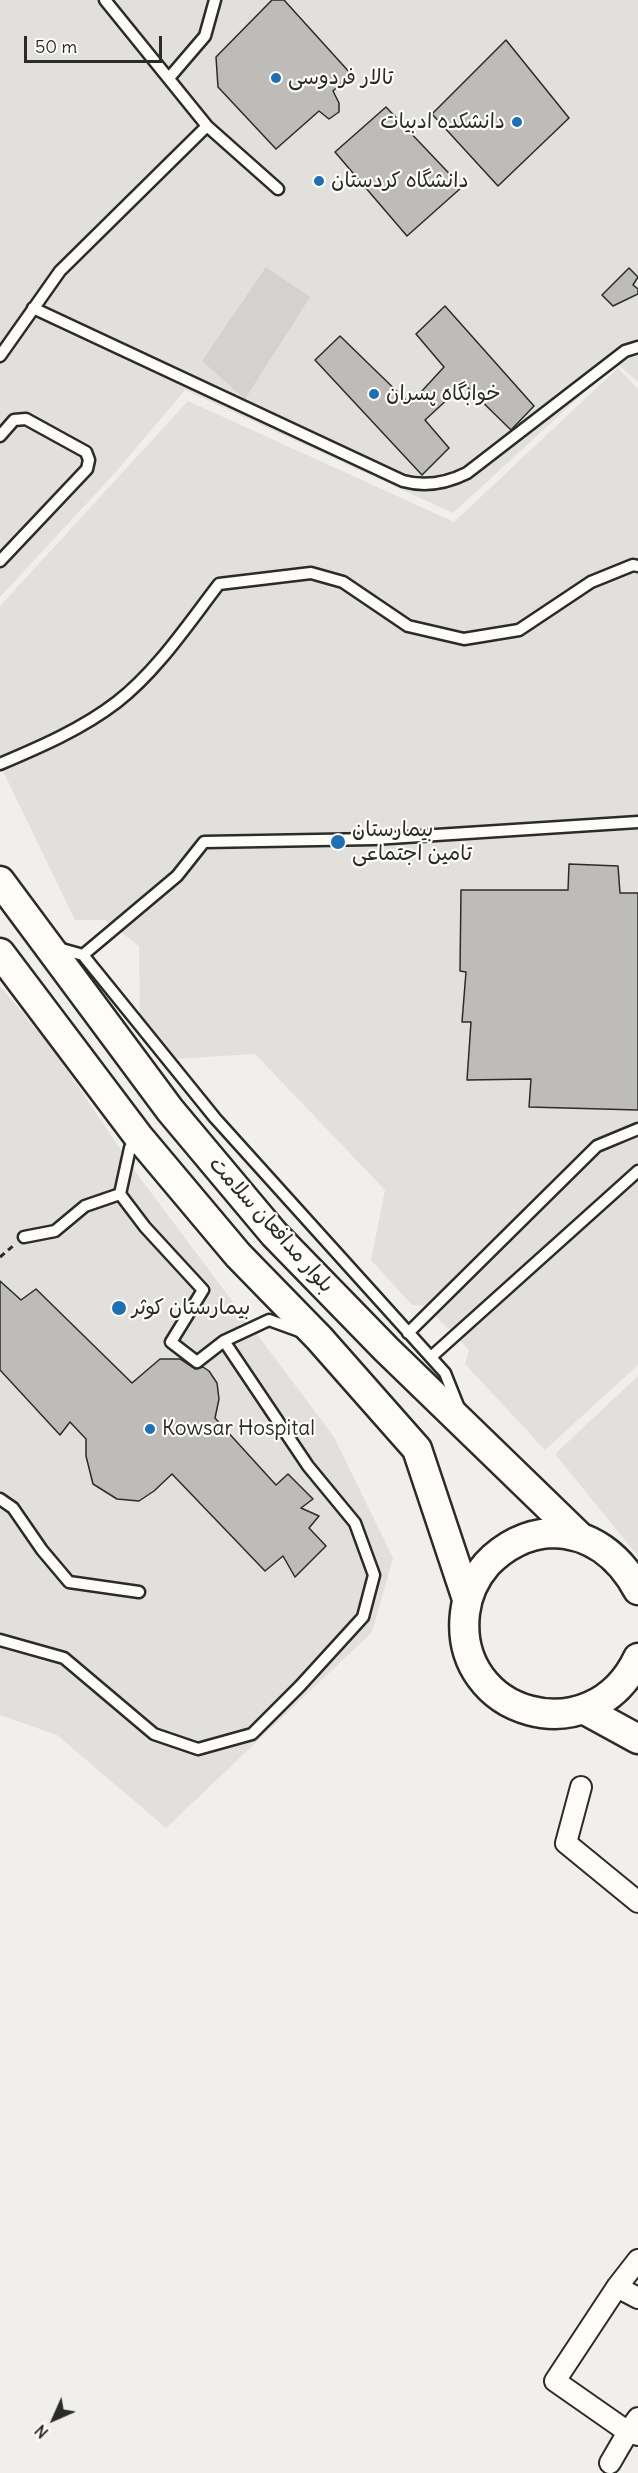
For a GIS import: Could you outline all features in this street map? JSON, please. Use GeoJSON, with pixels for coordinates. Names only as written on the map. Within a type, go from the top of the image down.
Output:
{"type":"FeatureCollection","features":[{"type":"Feature","properties":{"kind":"main road","name":"بلوار مدافعان سلامت"},"geometry":{"type":"LineString","coordinates":[[0,881],[170,1110],[274,1234],[580,1537]]}},
{"type":"Feature","properties":{"kind":"main road","name":"بلوار مدافعان سلامت"},"geometry":{"type":"LineString","coordinates":[[0,953],[138,1136],[238,1255],[318,1338],[417,1449],[467,1599]]}},
{"type":"Feature","properties":{"kind":"main road"},"geometry":{"type":"LineString","coordinates":[[638,1590],[626,1569],[605,1549],[580,1537],[551,1533],[524,1539],[498,1552],[479,1573],[467,1599],[464,1627],[469,1655],[483,1680],[504,1699],[529,1712],[557,1715],[585,1710],[610,1696],[630,1676],[638,1658]]}},
{"type":"Feature","properties":{"kind":"main road"},"geometry":{"type":"LineString","coordinates":[[585,1710],[638,1739]]}},
{"type":"Feature","properties":{"kind":"street"},"geometry":{"type":"LineString","coordinates":[[581,1787],[566,1843],[638,1902]]}},
{"type":"Feature","properties":{"kind":"street"},"geometry":{"type":"LineString","coordinates":[[610,2463],[635,2428],[555,2381],[617,2287],[638,2260]]}},
{"type":"Feature","properties":{"kind":"street"},"geometry":{"type":"LineString","coordinates":[[617,2287],[638,2298]]}},
{"type":"Feature","properties":{"kind":"lane"},"geometry":{"type":"LineString","coordinates":[[105,0],[207,126],[278,189]]}},
{"type":"Feature","properties":{"kind":"lane"},"geometry":{"type":"LineString","coordinates":[[169,78],[205,36],[215,0]]}},
{"type":"Feature","properties":{"kind":"lane"},"geometry":{"type":"LineString","coordinates":[[0,356],[60,271],[207,126]]}},
{"type":"Feature","properties":{"kind":"lane"},"geometry":{"type":"LineString","coordinates":[[33,308],[403,481],[418,485],[453,480],[467,473],[625,351],[638,347]]}},
{"type":"Feature","properties":{"kind":"lane"},"geometry":{"type":"LineString","coordinates":[[0,436],[14,420],[26,419],[86,452],[89,460],[87,469],[0,561]]}},
{"type":"Feature","properties":{"kind":"lane"},"geometry":{"type":"LineString","coordinates":[[0,764],[52,742],[117,701],[162,657],[219,584],[311,573],[343,582],[408,626],[464,639],[519,630],[591,582],[633,564],[638,566]]}},
{"type":"Feature","properties":{"kind":"lane"},"geometry":{"type":"LineString","coordinates":[[83,955],[177,876],[204,842],[374,838],[638,822]]}},
{"type":"Feature","properties":{"kind":"lane"},"geometry":{"type":"LineString","coordinates":[[47,945],[83,955],[214,1119],[445,1373],[466,1425]]}},
{"type":"Feature","properties":{"kind":"lane"},"geometry":{"type":"LineString","coordinates":[[408,1332],[597,1146],[638,1129]]}},
{"type":"Feature","properties":{"kind":"lane"},"geometry":{"type":"LineString","coordinates":[[138,1136],[130,1148],[120,1194],[145,1227],[203,1290],[171,1342],[197,1362],[224,1341],[269,1320],[318,1338]]}},
{"type":"Feature","properties":{"kind":"lane"},"geometry":{"type":"LineString","coordinates":[[431,1357],[638,1171]]}},
{"type":"Feature","properties":{"kind":"lane"},"geometry":{"type":"LineString","coordinates":[[24,1237],[55,1231],[85,1206],[120,1194]]}},
{"type":"Feature","properties":{"kind":"lane"},"geometry":{"type":"LineString","coordinates":[[0,1640],[64,1658],[154,1734],[198,1749],[252,1734],[363,1617],[374,1575],[355,1523],[308,1466],[224,1341]]}},
{"type":"Feature","properties":{"kind":"lane"},"geometry":{"type":"LineString","coordinates":[[0,1499],[13,1508],[42,1550],[69,1582],[139,1592]]}},
{"type":"Feature","properties":{"kind":"shaded area","name":"دانشگاه کردستان"},"geometry":{"type":"Polygon","coordinates":[[[0,0],[638,0],[638,382],[616,363],[453,513],[185,390],[114,474],[0,597],[0,0]]]}},
{"type":"Feature","properties":{"kind":"shaded area"},"geometry":{"type":"Polygon","coordinates":[[[266,267],[310,297],[245,399],[202,361],[266,267]]]}},
{"type":"Feature","properties":{"kind":"shaded area","name":"بیمارستان تامین اجتماعی"},"geometry":{"type":"Polygon","coordinates":[[[618,368],[638,389],[638,1365],[545,1450],[465,1364],[469,1350],[426,1306],[412,1305],[371,1260],[385,1190],[255,1054],[173,1059],[140,1023],[139,946],[105,920],[75,920],[0,765],[0,606],[188,401],[454,522],[618,368]]]}},
{"type":"Feature","properties":{"kind":"shaded area","name":"بیمارستان کوثر"},"geometry":{"type":"Polygon","coordinates":[[[0,986],[50,1045],[140,1178],[334,1437],[393,1558],[372,1632],[166,1828],[57,1735],[0,1715],[0,986]]]}},
{"type":"Feature","properties":{"kind":"shaded area"},"geometry":{"type":"Polygon","coordinates":[[[638,1376],[638,1556],[555,1454],[638,1376]]]}},
{"type":"Feature","properties":{"kind":"building"},"geometry":{"type":"Polygon","coordinates":[[[272,0],[284,0],[351,74],[333,91],[339,103],[339,112],[329,119],[319,111],[276,149],[218,87],[216,57],[272,0]]]}},
{"type":"Feature","properties":{"kind":"building"},"geometry":{"type":"Polygon","coordinates":[[[506,40],[569,118],[498,186],[432,114],[506,40]]]}},
{"type":"Feature","properties":{"kind":"building"},"geometry":{"type":"Polygon","coordinates":[[[386,107],[462,187],[407,236],[335,152],[386,107]]]}},
{"type":"Feature","properties":{"kind":"building"},"geometry":{"type":"Polygon","coordinates":[[[629,268],[638,277],[633,285],[638,289],[638,294],[613,306],[602,295],[629,268]]]}},
{"type":"Feature","properties":{"kind":"building","name":"خوابگاه پسران"},"geometry":{"type":"Polygon","coordinates":[[[445,306],[534,406],[511,430],[464,384],[425,420],[449,448],[422,475],[315,360],[340,336],[410,404],[444,367],[416,334],[445,306]]]}},
{"type":"Feature","properties":{"kind":"building"},"geometry":{"type":"Polygon","coordinates":[[[569,864],[618,866],[620,893],[638,893],[638,1110],[529,1107],[531,1079],[467,1080],[471,1022],[462,1022],[466,972],[460,971],[461,890],[568,890],[569,864]]]}},
{"type":"Feature","properties":{"kind":"building","name":"Kowsar Hospital"},"geometry":{"type":"Polygon","coordinates":[[[0,1281],[21,1300],[36,1289],[132,1383],[160,1359],[180,1359],[195,1369],[203,1367],[209,1371],[217,1383],[219,1399],[215,1418],[276,1485],[288,1474],[313,1499],[301,1508],[319,1516],[309,1528],[326,1546],[295,1577],[283,1556],[265,1571],[172,1474],[139,1501],[117,1499],[93,1484],[86,1456],[86,1439],[70,1422],[60,1435],[0,1370],[0,1281]]]}},
{"type":"Feature","properties":{"kind":"place","name":"تالار فردوسی"},"geometry":{"type":"Point","coordinates":[276,78]}},
{"type":"Feature","properties":{"kind":"place","name":"دانشکده ادبیات"},"geometry":{"type":"Point","coordinates":[517,122]}},
{"type":"Feature","properties":{"kind":"place","name":"دانشگاه کردستان"},"geometry":{"type":"Point","coordinates":[319,181]}},
{"type":"Feature","properties":{"kind":"place","name":"خوابگاه پسران"},"geometry":{"type":"Point","coordinates":[374,394]}},
{"type":"Feature","properties":{"kind":"place","name":"بیمارستان تامین اجتماعی"},"geometry":{"type":"Point","coordinates":[338,842]}},
{"type":"Feature","properties":{"kind":"place","name":"بیمارستان کوثر"},"geometry":{"type":"Point","coordinates":[119,1308]}},
{"type":"Feature","properties":{"kind":"place","name":"Kowsar Hospital"},"geometry":{"type":"Point","coordinates":[150,1429]}}]}
